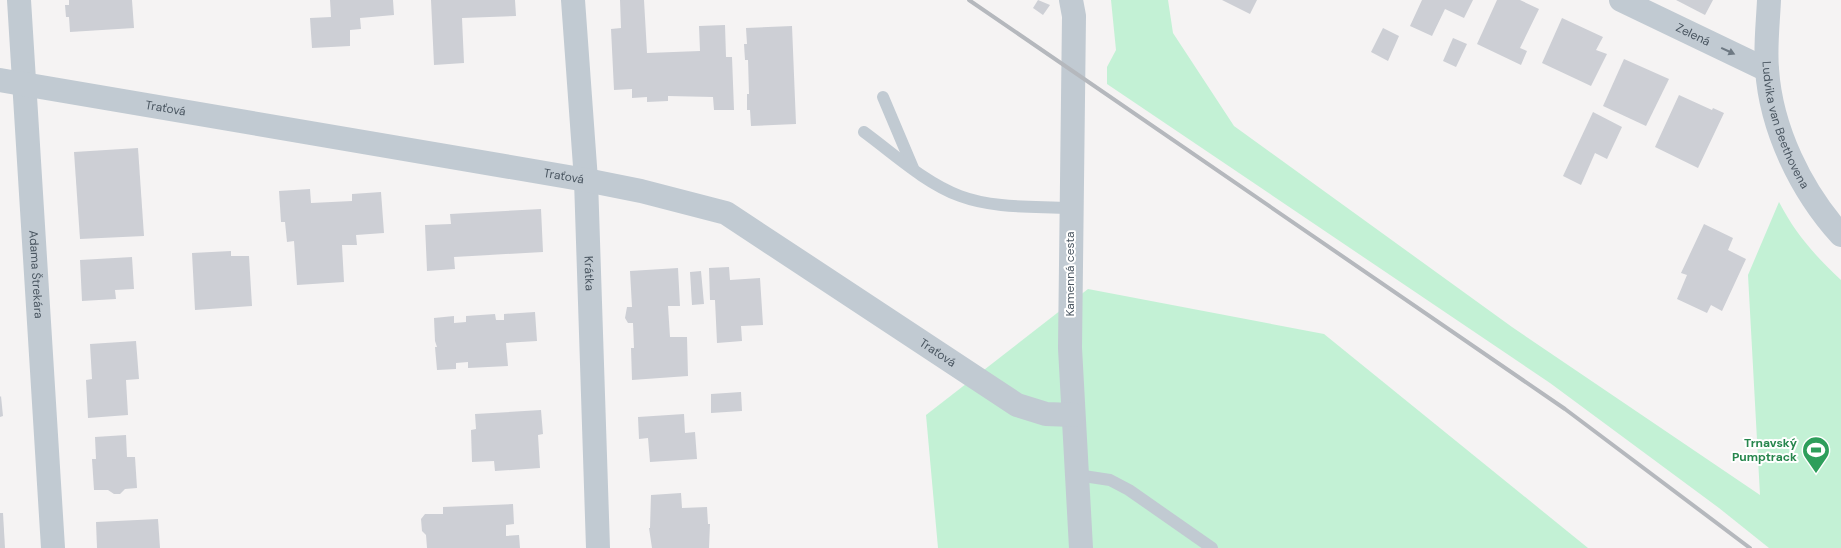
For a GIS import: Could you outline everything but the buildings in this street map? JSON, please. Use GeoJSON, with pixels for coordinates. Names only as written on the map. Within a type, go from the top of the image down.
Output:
{"type":"FeatureCollection","features":[{"type":"Feature","properties":{"kind":"street","name":"Adama Štrekára"},"geometry":{"type":"LineString","coordinates":[[19,0],[54,548]]}},
{"type":"Feature","properties":{"kind":"street","name":"Krátka"},"geometry":{"type":"LineString","coordinates":[[573,0],[586,180],[598,548]]}},
{"type":"Feature","properties":{"kind":"street","name":"Kamenná cesta"},"geometry":{"type":"LineString","coordinates":[[1071,0],[1074,16],[1070,208],[1070,348],[1081,548]]}},
{"type":"Feature","properties":{"kind":"street","name":"Zelená"},"geometry":{"type":"LineString","coordinates":[[1621,0],[1767,70]]}},
{"type":"Feature","properties":{"kind":"street","name":"Ludvika van Beethovena"},"geometry":{"type":"LineString","coordinates":[[1769,0],[1767,70],[1777,122],[1791,159],[1808,193],[1841,235]]}},
{"type":"Feature","properties":{"kind":"street","name":"Traťová"},"geometry":{"type":"LineString","coordinates":[[0,80],[586,180],[641,191],[726,213],[1017,405],[1046,414],[1073,415]]}},
{"type":"Feature","properties":{"kind":"lane"},"geometry":{"type":"LineString","coordinates":[[883,97],[912,168]]}},
{"type":"Feature","properties":{"kind":"lane"},"geometry":{"type":"LineString","coordinates":[[864,132],[930,180],[960,196],[992,204],[1070,208]]}},
{"type":"Feature","properties":{"kind":"lane"},"geometry":{"type":"LineString","coordinates":[[1077,475],[1110,480],[1129,490],[1212,548]]}},
{"type":"Feature","properties":{"kind":"green space"},"geometry":{"type":"Polygon","coordinates":[[[1111,0],[1168,0],[1173,33],[1234,126],[1512,327],[1760,495],[1748,275],[1779,202],[1806,244],[1841,280],[1841,548],[1769,548],[1719,508],[1550,383],[1107,84],[1107,67],[1116,50],[1111,0]]]}},
{"type":"Feature","properties":{"kind":"green space"},"geometry":{"type":"Polygon","coordinates":[[[1088,289],[1324,334],[1588,548],[938,548],[926,415],[1088,289]]]}},
{"type":"Feature","properties":{"kind":"railway"},"geometry":{"type":"LineString","coordinates":[[969,0],[1565,409],[1750,548]]}},
{"type":"Feature","properties":{"kind":"place","name":"Trnavský Pumptrack"},"geometry":{"type":"Point","coordinates":[1816,474]}}]}
